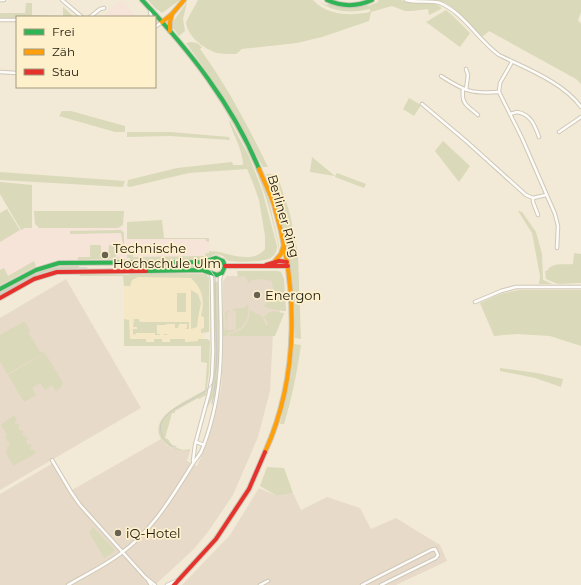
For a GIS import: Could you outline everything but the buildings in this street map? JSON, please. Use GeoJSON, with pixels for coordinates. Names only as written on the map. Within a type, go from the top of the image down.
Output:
{"type":"FeatureCollection","features":[{"type":"Feature","properties":{"kind":"street"},"geometry":{"type":"LineString","coordinates":[[62,0],[67,1],[80,16]]}},
{"type":"Feature","properties":{"kind":"street","name":"Berliner Ring"},"geometry":{"type":"LineString","coordinates":[[142,0],[175,38],[222,99],[250,147],[271,198],[284,244],[292,320],[290,359],[278,421],[273,437],[255,478],[235,512],[210,547],[174,585]]}},
{"type":"Feature","properties":{"kind":"street"},"geometry":{"type":"LineString","coordinates":[[156,26],[172,14],[184,0]]}},
{"type":"Feature","properties":{"kind":"street"},"geometry":{"type":"LineString","coordinates":[[327,0],[342,5],[354,6],[372,0]]}},
{"type":"Feature","properties":{"kind":"street"},"geometry":{"type":"LineString","coordinates":[[406,0],[415,2],[433,1],[446,6],[459,16],[490,49],[563,89],[577,101],[581,107]]}},
{"type":"Feature","properties":{"kind":"street"},"geometry":{"type":"LineString","coordinates":[[149,7],[151,16]]}},
{"type":"Feature","properties":{"kind":"street"},"geometry":{"type":"LineString","coordinates":[[91,16],[100,9],[104,8]]}},
{"type":"Feature","properties":{"kind":"street"},"geometry":{"type":"LineString","coordinates":[[170,32],[172,14]]}},
{"type":"Feature","properties":{"kind":"street"},"geometry":{"type":"LineString","coordinates":[[0,20],[16,20]]}},
{"type":"Feature","properties":{"kind":"street"},"geometry":{"type":"LineString","coordinates":[[512,62],[500,83],[499,92],[552,205],[557,220],[557,248]]}},
{"type":"Feature","properties":{"kind":"street"},"geometry":{"type":"LineString","coordinates":[[466,69],[468,75],[465,90],[462,96],[465,104],[478,115]]}},
{"type":"Feature","properties":{"kind":"street"},"geometry":{"type":"LineString","coordinates":[[0,72],[16,73]]}},
{"type":"Feature","properties":{"kind":"street"},"geometry":{"type":"LineString","coordinates":[[441,76],[465,90],[483,93],[499,92]]}},
{"type":"Feature","properties":{"kind":"street"},"geometry":{"type":"LineString","coordinates":[[422,104],[466,140],[526,195],[532,198],[546,195]]}},
{"type":"Feature","properties":{"kind":"street"},"geometry":{"type":"LineString","coordinates":[[510,114],[518,112],[527,116],[534,122],[539,137]]}},
{"type":"Feature","properties":{"kind":"street"},"geometry":{"type":"LineString","coordinates":[[560,132],[581,118]]}},
{"type":"Feature","properties":{"kind":"street"},"geometry":{"type":"LineString","coordinates":[[532,198],[538,215]]}},
{"type":"Feature","properties":{"kind":"street"},"geometry":{"type":"LineString","coordinates":[[273,263],[281,254],[284,244]]}},
{"type":"Feature","properties":{"kind":"street"},"geometry":{"type":"LineString","coordinates":[[0,289],[33,270],[59,263],[204,262],[210,261],[214,258],[224,262],[225,266]]}},
{"type":"Feature","properties":{"kind":"street"},"geometry":{"type":"LineString","coordinates":[[193,463],[196,442],[212,376],[212,281],[207,266],[210,261]]}},
{"type":"Feature","properties":{"kind":"street"},"geometry":{"type":"LineString","coordinates":[[262,266],[281,261],[287,264]]}},
{"type":"Feature","properties":{"kind":"street"},"geometry":{"type":"LineString","coordinates":[[225,266],[287,264]]}},
{"type":"Feature","properties":{"kind":"street"},"geometry":{"type":"LineString","coordinates":[[68,585],[123,552],[146,531],[179,488],[193,463],[199,456],[204,445],[215,404],[219,380],[221,352],[220,279],[225,266]]}},
{"type":"Feature","properties":{"kind":"street"},"geometry":{"type":"LineString","coordinates":[[0,298],[34,279],[57,272],[203,270],[217,276],[222,273]]}},
{"type":"Feature","properties":{"kind":"street"},"geometry":{"type":"LineString","coordinates":[[475,302],[501,291],[516,287],[581,287]]}},
{"type":"Feature","properties":{"kind":"street"},"geometry":{"type":"LineString","coordinates":[[196,442],[204,445]]}},
{"type":"Feature","properties":{"kind":"street"},"geometry":{"type":"LineString","coordinates":[[52,460],[78,502],[145,576],[155,585]]}},
{"type":"Feature","properties":{"kind":"street"},"geometry":{"type":"LineString","coordinates":[[362,585],[432,549],[436,549],[438,552],[438,556],[435,558],[380,585]]}},
{"type":"Feature","properties":{"kind":"street"},"geometry":{"type":"LineString","coordinates":[[145,576],[151,585]]}},
{"type":"Feature","properties":{"kind":"street"},"geometry":{"type":"LineString","coordinates":[[167,585],[180,579]]}},
{"type":"Feature","properties":{"kind":"street"},"geometry":{"type":"LineString","coordinates":[[260,585],[268,581]]}},
{"type":"Feature","properties":{"kind":"shaded area"},"geometry":{"type":"Polygon","coordinates":[[[122,0],[135,16],[102,16],[110,11],[109,9],[122,0]]]}},
{"type":"Feature","properties":{"kind":"shaded area","name":"Technische Hochschule Ulm"},"geometry":{"type":"Polygon","coordinates":[[[124,227],[124,239],[209,238],[209,257],[204,259],[58,261],[34,267],[5,282],[0,273],[0,242],[23,228],[124,227]]]}},
{"type":"Feature","properties":{"kind":"shaded area"},"geometry":{"type":"Polygon","coordinates":[[[124,276],[197,276],[207,293],[207,333],[204,333],[204,346],[124,346],[124,276]]]}},
{"type":"Feature","properties":{"kind":"shaded area"},"geometry":{"type":"Polygon","coordinates":[[[227,276],[274,276],[281,308],[273,334],[270,391],[258,437],[233,495],[208,532],[193,550],[155,585],[0,585],[0,494],[55,462],[72,490],[161,439],[166,445],[172,448],[190,451],[187,461],[197,466],[207,443],[221,389],[223,352],[223,281],[227,276]]]}},
{"type":"Feature","properties":{"kind":"shaded area"},"geometry":{"type":"Polygon","coordinates":[[[66,279],[141,408],[0,490],[0,318],[66,279]]]}},
{"type":"Feature","properties":{"kind":"shaded area"},"geometry":{"type":"Polygon","coordinates":[[[259,488],[277,496],[293,493],[301,510],[327,497],[360,508],[371,529],[396,518],[440,545],[447,561],[396,585],[182,585],[230,535],[259,488]]]}},
{"type":"Feature","properties":{"kind":"green space"},"geometry":{"type":"Polygon","coordinates":[[[148,0],[180,0],[162,13],[148,0]]]}},
{"type":"Feature","properties":{"kind":"green space"},"geometry":{"type":"Polygon","coordinates":[[[198,0],[313,0],[326,9],[340,14],[370,12],[370,9],[344,11],[325,6],[320,2],[326,5],[330,4],[352,8],[368,6],[378,2],[378,0],[401,0],[408,3],[435,4],[441,7],[441,9],[429,15],[428,9],[405,11],[392,6],[371,12],[369,21],[322,37],[297,43],[242,49],[236,54],[226,54],[212,51],[197,41],[189,32],[186,22],[198,0]]]}},
{"type":"Feature","properties":{"kind":"green space"},"geometry":{"type":"Polygon","coordinates":[[[435,0],[581,0],[581,12],[578,20],[581,24],[581,84],[576,79],[489,31],[481,38],[453,8],[446,3],[435,0]]]}},
{"type":"Feature","properties":{"kind":"green space"},"geometry":{"type":"Polygon","coordinates":[[[187,2],[183,19],[185,31],[179,36],[173,28],[172,23],[187,2]]]}},
{"type":"Feature","properties":{"kind":"green space"},"geometry":{"type":"Polygon","coordinates":[[[26,3],[32,3],[32,15],[63,16],[16,16],[16,19],[0,19],[0,13],[25,13],[26,3]]]}},
{"type":"Feature","properties":{"kind":"green space"},"geometry":{"type":"Polygon","coordinates":[[[63,7],[73,16],[63,16],[63,7]]]}},
{"type":"Feature","properties":{"kind":"green space"},"geometry":{"type":"Polygon","coordinates":[[[446,10],[470,33],[460,47],[426,22],[446,10]]]}},
{"type":"Feature","properties":{"kind":"green space"},"geometry":{"type":"Polygon","coordinates":[[[186,43],[197,43],[202,47],[200,49],[237,106],[268,167],[263,167],[233,112],[186,43]]]}},
{"type":"Feature","properties":{"kind":"green space"},"geometry":{"type":"Polygon","coordinates":[[[203,77],[229,113],[252,154],[269,201],[279,245],[278,255],[278,245],[266,198],[250,156],[229,117],[203,77]]]}},
{"type":"Feature","properties":{"kind":"green space"},"geometry":{"type":"Polygon","coordinates":[[[409,98],[421,105],[414,116],[403,109],[409,98]]]}},
{"type":"Feature","properties":{"kind":"green space"},"geometry":{"type":"Polygon","coordinates":[[[62,111],[71,111],[125,126],[125,132],[115,132],[59,116],[62,111]]]}},
{"type":"Feature","properties":{"kind":"green space"},"geometry":{"type":"Polygon","coordinates":[[[230,121],[249,156],[262,190],[277,246],[274,255],[268,259],[251,262],[228,261],[223,256],[216,254],[204,259],[127,258],[127,255],[133,254],[133,257],[205,256],[206,253],[209,253],[209,251],[246,257],[259,254],[265,249],[265,236],[259,200],[247,169],[189,173],[130,187],[127,186],[128,180],[177,168],[232,162],[233,165],[243,165],[243,159],[230,121]]]}},
{"type":"Feature","properties":{"kind":"green space"},"geometry":{"type":"Polygon","coordinates":[[[127,132],[170,132],[229,137],[230,140],[170,136],[127,137],[127,132]]]}},
{"type":"Feature","properties":{"kind":"green space"},"geometry":{"type":"Polygon","coordinates":[[[443,141],[470,166],[459,182],[435,151],[443,141]]]}},
{"type":"Feature","properties":{"kind":"green space"},"geometry":{"type":"Polygon","coordinates":[[[312,157],[335,176],[310,172],[312,157]]]}},
{"type":"Feature","properties":{"kind":"green space"},"geometry":{"type":"Polygon","coordinates":[[[0,172],[125,181],[123,187],[0,180],[0,172]]]}},
{"type":"Feature","properties":{"kind":"green space"},"geometry":{"type":"Polygon","coordinates":[[[337,173],[366,184],[364,188],[335,176],[337,173]]]}},
{"type":"Feature","properties":{"kind":"green space"},"geometry":{"type":"Polygon","coordinates":[[[266,174],[277,174],[290,214],[298,254],[301,339],[295,338],[292,275],[279,214],[266,174]]]}},
{"type":"Feature","properties":{"kind":"green space"},"geometry":{"type":"Polygon","coordinates":[[[0,182],[32,185],[32,228],[25,228],[21,230],[0,194],[0,182]]]}},
{"type":"Feature","properties":{"kind":"green space"},"geometry":{"type":"Polygon","coordinates":[[[7,209],[20,230],[0,242],[0,213],[7,209]]]}},
{"type":"Feature","properties":{"kind":"green space"},"geometry":{"type":"Polygon","coordinates":[[[34,211],[124,211],[123,225],[118,228],[39,228],[35,224],[34,211]]]}},
{"type":"Feature","properties":{"kind":"green space"},"geometry":{"type":"Polygon","coordinates":[[[518,211],[522,212],[536,232],[542,254],[543,280],[552,284],[539,284],[540,276],[532,233],[518,211]]]}},
{"type":"Feature","properties":{"kind":"green space"},"geometry":{"type":"Polygon","coordinates":[[[162,220],[164,238],[209,238],[209,242],[206,241],[206,239],[127,239],[127,222],[162,220]]]}},
{"type":"Feature","properties":{"kind":"green space"},"geometry":{"type":"Polygon","coordinates":[[[121,230],[124,233],[124,250],[121,233],[70,234],[70,231],[121,230]]]}},
{"type":"Feature","properties":{"kind":"green space"},"geometry":{"type":"Polygon","coordinates":[[[90,245],[101,245],[101,257],[108,257],[109,245],[116,245],[116,257],[122,258],[78,260],[78,257],[90,257],[90,245]]]}},
{"type":"Feature","properties":{"kind":"green space"},"geometry":{"type":"Polygon","coordinates":[[[574,253],[581,254],[581,283],[558,284],[546,279],[545,271],[552,266],[558,264],[573,264],[574,253]]]}},
{"type":"Feature","properties":{"kind":"green space"},"geometry":{"type":"Polygon","coordinates":[[[34,261],[36,266],[0,285],[0,270],[4,268],[8,276],[34,261]]]}},
{"type":"Feature","properties":{"kind":"green space"},"geometry":{"type":"Polygon","coordinates":[[[201,263],[201,269],[141,268],[144,264],[201,263]]]}},
{"type":"Feature","properties":{"kind":"green space"},"geometry":{"type":"Polygon","coordinates":[[[75,264],[79,265],[79,268],[55,271],[0,297],[0,290],[30,273],[46,268],[45,267],[75,264]]]}},
{"type":"Feature","properties":{"kind":"green space"},"geometry":{"type":"Polygon","coordinates":[[[237,271],[281,272],[284,279],[286,311],[264,306],[273,291],[271,281],[262,279],[251,280],[251,282],[248,283],[245,276],[238,277],[237,271]]]}},
{"type":"Feature","properties":{"kind":"green space"},"geometry":{"type":"Polygon","coordinates":[[[130,273],[206,274],[209,278],[209,332],[201,333],[201,329],[204,328],[204,317],[201,316],[203,300],[198,286],[191,278],[138,277],[132,280],[130,286],[124,286],[123,276],[80,276],[79,274],[129,275],[130,273]]]}},
{"type":"Feature","properties":{"kind":"green space"},"geometry":{"type":"Polygon","coordinates":[[[213,282],[219,282],[220,363],[219,380],[216,393],[213,400],[215,389],[207,408],[215,364],[213,363],[213,282]]]}},
{"type":"Feature","properties":{"kind":"green space"},"geometry":{"type":"Polygon","coordinates":[[[191,290],[198,294],[201,303],[197,327],[191,329],[191,290]]]}},
{"type":"Feature","properties":{"kind":"green space"},"geometry":{"type":"Polygon","coordinates":[[[519,290],[581,290],[581,346],[550,336],[517,334],[494,336],[480,303],[500,294],[519,290]]]}},
{"type":"Feature","properties":{"kind":"green space"},"geometry":{"type":"Polygon","coordinates":[[[177,293],[186,293],[186,312],[177,312],[177,293]]]}},
{"type":"Feature","properties":{"kind":"green space"},"geometry":{"type":"Polygon","coordinates":[[[248,305],[248,315],[244,324],[238,330],[228,333],[228,336],[223,336],[223,313],[224,330],[236,330],[236,311],[233,311],[233,309],[243,308],[248,305]]]}},
{"type":"Feature","properties":{"kind":"green space"},"geometry":{"type":"Polygon","coordinates":[[[250,310],[263,317],[266,326],[268,323],[264,317],[269,313],[275,311],[284,313],[275,336],[229,336],[229,334],[242,329],[247,323],[250,310]]]}},
{"type":"Feature","properties":{"kind":"green space"},"geometry":{"type":"Polygon","coordinates":[[[229,311],[230,312],[227,313],[227,329],[225,312],[229,311]]]}},
{"type":"Feature","properties":{"kind":"green space"},"geometry":{"type":"Polygon","coordinates":[[[124,319],[129,320],[130,339],[146,339],[146,342],[154,342],[154,339],[162,339],[162,342],[170,342],[170,339],[185,339],[185,342],[198,341],[198,339],[207,339],[210,341],[209,372],[206,395],[175,411],[175,413],[172,413],[165,438],[168,439],[173,447],[184,450],[190,449],[190,451],[179,450],[168,446],[162,440],[159,431],[160,423],[164,416],[180,404],[205,390],[207,363],[201,362],[201,346],[124,346],[124,319]]]}},
{"type":"Feature","properties":{"kind":"green space"},"geometry":{"type":"Polygon","coordinates":[[[134,319],[139,319],[140,322],[189,322],[189,329],[185,329],[187,328],[187,324],[179,324],[178,328],[175,328],[175,324],[157,325],[157,334],[160,335],[155,335],[155,333],[136,333],[135,335],[133,334],[133,329],[137,329],[137,327],[133,327],[134,319]]]}},
{"type":"Feature","properties":{"kind":"green space"},"geometry":{"type":"Polygon","coordinates":[[[23,322],[26,323],[30,331],[28,332],[40,352],[42,351],[44,353],[7,374],[0,361],[0,335],[23,322]]]}},
{"type":"Feature","properties":{"kind":"green space"},"geometry":{"type":"Polygon","coordinates":[[[294,344],[301,345],[298,365],[284,424],[280,424],[291,375],[294,344]]]}},
{"type":"Feature","properties":{"kind":"green space"},"geometry":{"type":"Polygon","coordinates":[[[45,353],[63,383],[56,391],[52,385],[45,390],[40,383],[32,388],[36,395],[24,402],[8,375],[45,353]]]}},
{"type":"Feature","properties":{"kind":"green space"},"geometry":{"type":"Polygon","coordinates":[[[500,368],[537,373],[563,379],[561,387],[535,378],[500,371],[500,368]]]}},
{"type":"Feature","properties":{"kind":"green space"},"geometry":{"type":"Polygon","coordinates":[[[14,415],[17,420],[14,422],[16,424],[18,423],[20,426],[18,427],[20,431],[22,430],[24,432],[22,434],[28,439],[26,441],[28,445],[30,444],[32,446],[30,448],[31,451],[34,449],[35,454],[13,466],[6,453],[10,442],[7,441],[5,437],[7,434],[1,425],[14,415]]]}},
{"type":"Feature","properties":{"kind":"green space"},"geometry":{"type":"Polygon","coordinates":[[[267,467],[284,468],[293,493],[277,496],[260,486],[267,467]]]}},
{"type":"Feature","properties":{"kind":"green space"},"geometry":{"type":"Polygon","coordinates":[[[93,527],[115,550],[104,558],[89,532],[93,527]]]}},
{"type":"Feature","properties":{"kind":"tram line"},"geometry":{"type":"LineString","coordinates":[[134,267],[204,267],[211,271],[215,277],[217,351],[215,376],[208,389],[180,406],[164,418],[161,426],[162,435],[168,443],[176,447]]}},
{"type":"Feature","properties":{"kind":"tram line"},"geometry":{"type":"LineString","coordinates":[[0,294],[39,273],[61,268],[87,268]]}},
{"type":"Feature","properties":{"kind":"tram line"},"geometry":{"type":"LineString","coordinates":[[212,404],[216,380]]}},
{"type":"Feature","properties":{"kind":"traffic: fast"},"geometry":{"type":"LineString","coordinates":[[142,0],[176,38],[208,79],[236,123],[259,169]]}},
{"type":"Feature","properties":{"kind":"traffic: fast"},"geometry":{"type":"LineString","coordinates":[[327,0],[344,5],[361,4],[372,0]]}},
{"type":"Feature","properties":{"kind":"traffic: fast"},"geometry":{"type":"LineString","coordinates":[[0,289],[36,270],[59,263],[203,262],[216,258],[223,261],[225,266],[222,273],[217,275],[202,270],[146,271]]}},
{"type":"Feature","properties":{"kind":"traffic: slow"},"geometry":{"type":"LineString","coordinates":[[162,22],[172,14],[184,0]]}},
{"type":"Feature","properties":{"kind":"traffic: slow"},"geometry":{"type":"LineString","coordinates":[[170,31],[172,14]]}},
{"type":"Feature","properties":{"kind":"traffic: slow"},"geometry":{"type":"LineString","coordinates":[[259,169],[274,205],[282,235],[288,267],[292,330],[290,361],[285,392],[276,423],[265,452]]}},
{"type":"Feature","properties":{"kind":"traffic: slow"},"geometry":{"type":"LineString","coordinates":[[275,261],[281,254],[284,245]]}},
{"type":"Feature","properties":{"kind":"traffic: jam"},"geometry":{"type":"LineString","coordinates":[[266,265],[279,261],[287,262]]}},
{"type":"Feature","properties":{"kind":"traffic: jam"},"geometry":{"type":"LineString","coordinates":[[225,266],[288,266]]}},
{"type":"Feature","properties":{"kind":"traffic: jam"},"geometry":{"type":"LineString","coordinates":[[0,298],[34,279],[57,272],[146,271]]}},
{"type":"Feature","properties":{"kind":"traffic: jam"},"geometry":{"type":"LineString","coordinates":[[174,585],[216,539],[249,489],[265,452]]}},
{"type":"Feature","properties":{"kind":"place","name":"Technische Hochschule Ulm"},"geometry":{"type":"Point","coordinates":[105,255]}},
{"type":"Feature","properties":{"kind":"place","name":"Energon"},"geometry":{"type":"Point","coordinates":[257,295]}},
{"type":"Feature","properties":{"kind":"place","name":"iQ-Hotel"},"geometry":{"type":"Point","coordinates":[118,533]}}]}
